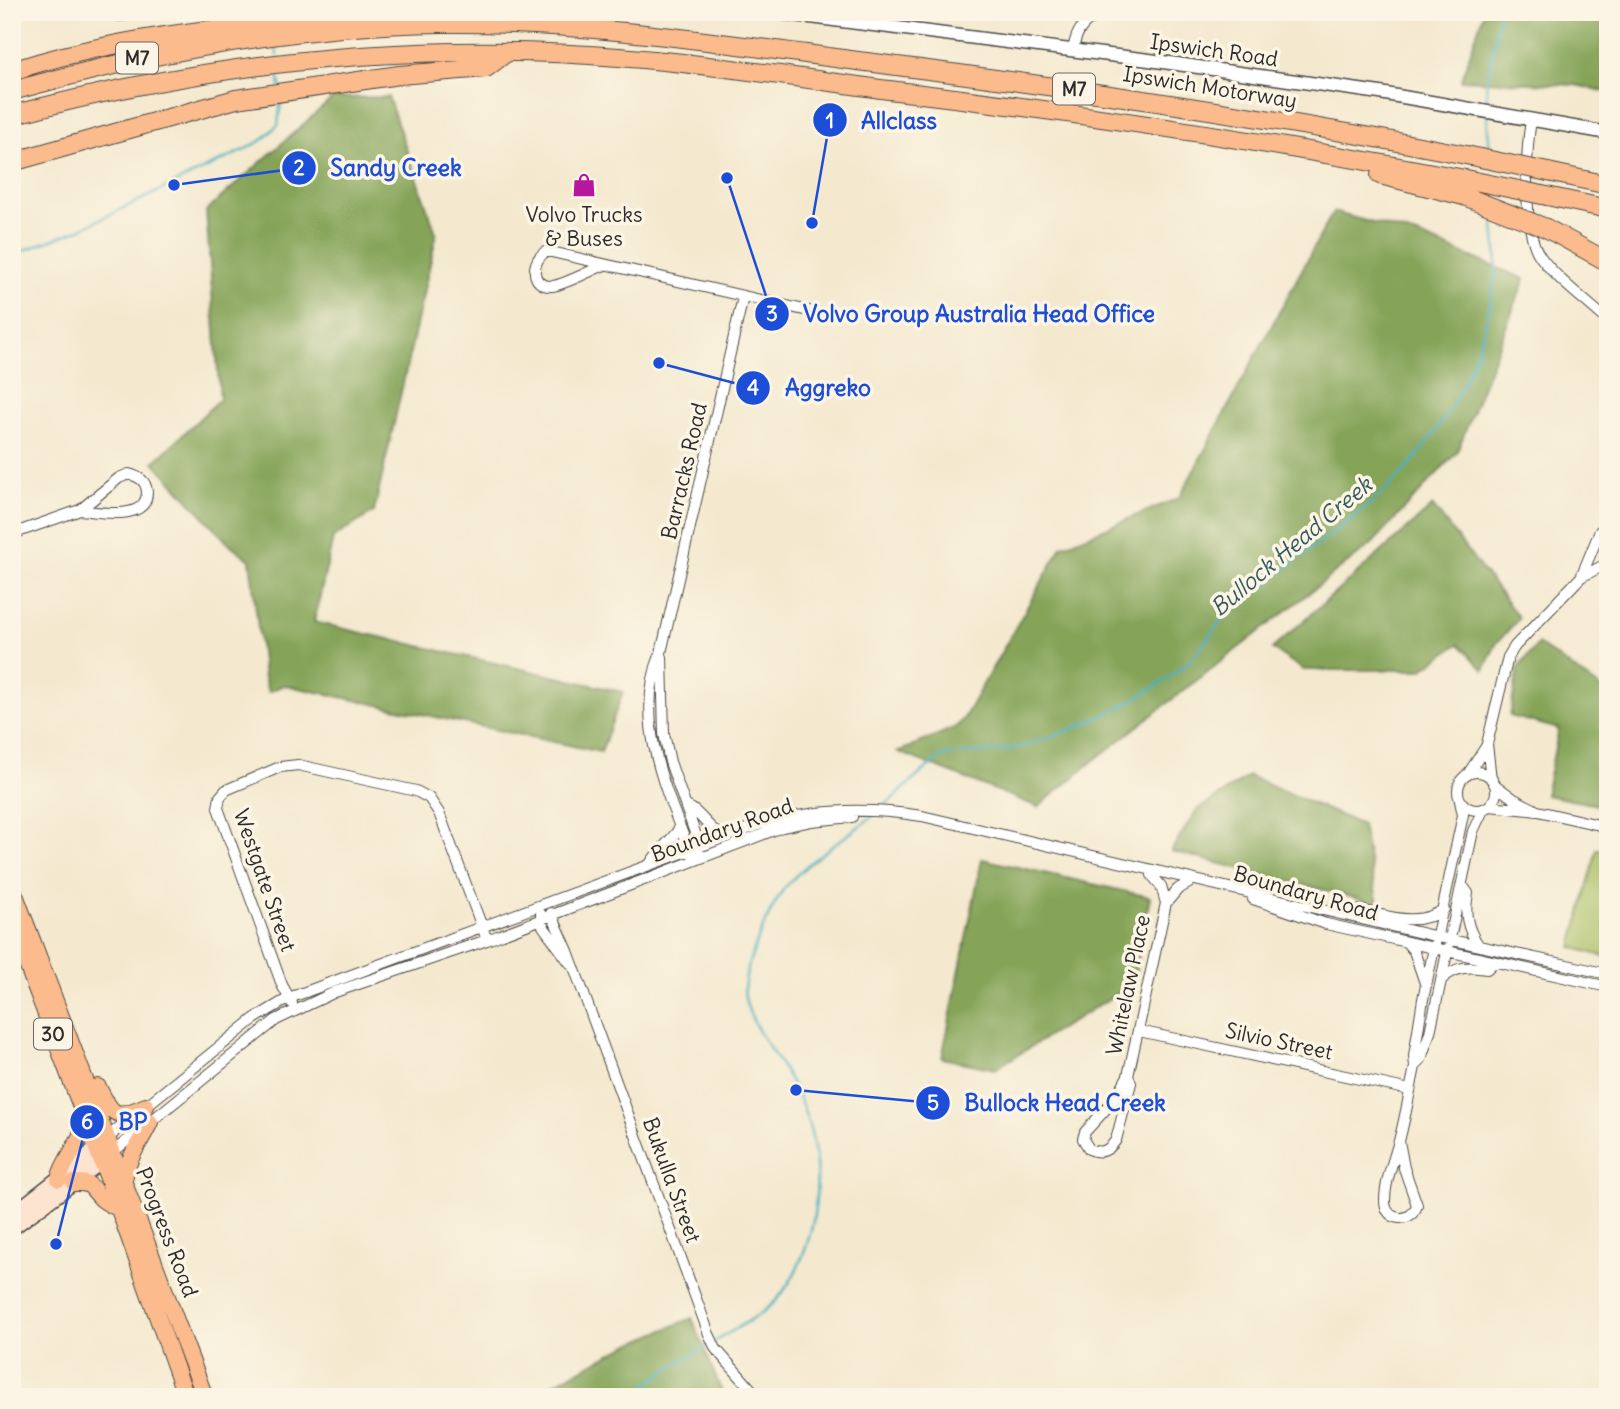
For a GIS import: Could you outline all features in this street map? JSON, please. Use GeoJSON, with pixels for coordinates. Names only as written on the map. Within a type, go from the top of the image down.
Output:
{"type":"FeatureCollection","features":[{"type":"Feature","properties":{"kind":"highway","name":"Ipswich Motorway"},"geometry":{"type":"LineString","coordinates":[[12,91],[136,58],[263,29],[403,24],[557,26],[754,48],[1199,107],[1466,155],[1608,185]]}},
{"type":"Feature","properties":{"kind":"highway"},"geometry":{"type":"LineString","coordinates":[[12,71],[79,52],[124,43],[263,29]]}},
{"type":"Feature","properties":{"kind":"highway"},"geometry":{"type":"LineString","coordinates":[[12,162],[182,113],[262,94],[398,75],[485,68],[506,52]]}},
{"type":"Feature","properties":{"kind":"highway","name":"M7"},"geometry":{"type":"LineString","coordinates":[[12,116],[132,87],[298,61],[397,54],[506,52],[617,57],[1135,121],[1317,151],[1340,167],[1429,186],[1465,188]]}},
{"type":"Feature","properties":{"kind":"highway"},"geometry":{"type":"LineString","coordinates":[[1465,188],[1547,196],[1608,209]]}},
{"type":"Feature","properties":{"kind":"highway"},"geometry":{"type":"LineString","coordinates":[[1465,188],[1608,262]]}},
{"type":"Feature","properties":{"kind":"main road","name":"Progress Road"},"geometry":{"type":"LineString","coordinates":[[12,887],[79,1059],[118,1208],[186,1397]]}},
{"type":"Feature","properties":{"kind":"main road","name":"Progress Road"},"geometry":{"type":"LineString","coordinates":[[12,925],[85,1119],[124,1179],[205,1397]]}},
{"type":"Feature","properties":{"kind":"main road"},"geometry":{"type":"LineString","coordinates":[[79,1059],[114,1112],[124,1115],[148,1114],[143,1139],[127,1163],[124,1179]]}},
{"type":"Feature","properties":{"kind":"main road"},"geometry":{"type":"LineString","coordinates":[[85,1119],[80,1139],[62,1166],[66,1181],[85,1182],[103,1200],[118,1208]]}},
{"type":"Feature","properties":{"kind":"main road","name":"Boundary Road"},"geometry":{"type":"LineString","coordinates":[[12,1228],[105,1151]]}},
{"type":"Feature","properties":{"kind":"main road","name":"Boundary Road"},"geometry":{"type":"LineString","coordinates":[[12,1215],[66,1181]]}},
{"type":"Feature","properties":{"kind":"street"},"geometry":{"type":"LineString","coordinates":[[98,12],[157,12]]}},
{"type":"Feature","properties":{"kind":"street","name":"Ipswich Road"},"geometry":{"type":"LineString","coordinates":[[771,12],[1380,93],[1608,133]]}},
{"type":"Feature","properties":{"kind":"street"},"geometry":{"type":"LineString","coordinates":[[1073,51],[1075,35],[1079,29],[1096,17],[1111,12]]}},
{"type":"Feature","properties":{"kind":"street"},"geometry":{"type":"LineString","coordinates":[[1130,12],[1156,12]]}},
{"type":"Feature","properties":{"kind":"street"},"geometry":{"type":"LineString","coordinates":[[1531,120],[1528,174],[1532,240],[1546,263],[1608,321]]}},
{"type":"Feature","properties":{"kind":"street"},"geometry":{"type":"LineString","coordinates":[[605,265],[552,286],[541,284],[534,268],[536,259],[547,251],[826,315]]}},
{"type":"Feature","properties":{"kind":"street","name":"Barracks Road"},"geometry":{"type":"LineString","coordinates":[[698,860],[689,850],[665,789],[654,748],[650,720],[652,675],[661,653],[743,297]]}},
{"type":"Feature","properties":{"kind":"street"},"geometry":{"type":"LineString","coordinates":[[12,534],[80,510],[119,478],[129,474],[141,478],[147,487],[146,499],[140,508],[127,513],[80,510]]}},
{"type":"Feature","properties":{"kind":"street"},"geometry":{"type":"LineString","coordinates":[[1581,577],[1600,531],[1608,525]]}},
{"type":"Feature","properties":{"kind":"street"},"geometry":{"type":"LineString","coordinates":[[1415,1067],[1422,1059],[1442,979],[1473,831],[1495,796],[1488,744],[1508,657],[1515,646],[1581,577],[1608,563]]}},
{"type":"Feature","properties":{"kind":"street","name":"Barracks Road"},"geometry":{"type":"LineString","coordinates":[[661,653],[664,734],[670,762],[700,847],[698,860]]}},
{"type":"Feature","properties":{"kind":"street"},"geometry":{"type":"LineString","coordinates":[[1399,1140],[1404,1168],[1417,1205],[1413,1214],[1402,1219],[1394,1218],[1387,1211],[1385,1203],[1415,1067],[1414,1056],[1426,986],[1463,815],[1458,795],[1459,782],[1468,774],[1488,744]]}},
{"type":"Feature","properties":{"kind":"street","name":"Westgate Street"},"geometry":{"type":"LineString","coordinates":[[296,1009],[289,998],[218,808],[220,797],[226,790],[280,767],[298,765],[416,791],[429,798],[439,813],[487,940]]}},
{"type":"Feature","properties":{"kind":"street"},"geometry":{"type":"LineString","coordinates":[[1468,774],[1480,772],[1514,799],[1538,811]]}},
{"type":"Feature","properties":{"kind":"street"},"geometry":{"type":"LineString","coordinates":[[1460,801],[1470,810],[1486,808],[1538,811],[1608,827]]}},
{"type":"Feature","properties":{"kind":"street"},"geometry":{"type":"LineString","coordinates":[[686,806],[693,808],[708,827],[724,838]]}},
{"type":"Feature","properties":{"kind":"street","name":"Boundary Road"},"geometry":{"type":"LineString","coordinates":[[105,1151],[148,1114],[296,1009],[335,992],[554,915],[782,827],[831,815]]}},
{"type":"Feature","properties":{"kind":"street","name":"Boundary Road"},"geometry":{"type":"LineString","coordinates":[[105,1151],[254,1019],[289,998],[778,819],[831,815],[868,816],[960,827],[1608,974]]}},
{"type":"Feature","properties":{"kind":"street"},"geometry":{"type":"LineString","coordinates":[[650,864],[656,853],[680,827]]}},
{"type":"Feature","properties":{"kind":"street","name":"Boundary Road"},"geometry":{"type":"LineString","coordinates":[[960,827],[1260,901],[1326,924],[1608,987]]}},
{"type":"Feature","properties":{"kind":"street","name":"Whitelaw Place"},"geometry":{"type":"LineString","coordinates":[[1128,1076],[1131,1083],[1116,1140],[1111,1148],[1103,1152],[1089,1149],[1083,1139],[1085,1132],[1115,1099],[1128,1076],[1139,1031],[1166,903],[1161,886],[1152,875]]}},
{"type":"Feature","properties":{"kind":"street","name":"Whitelaw Place"},"geometry":{"type":"LineString","coordinates":[[1166,903],[1178,889],[1189,883]]}},
{"type":"Feature","properties":{"kind":"street"},"geometry":{"type":"LineString","coordinates":[[1462,885],[1468,893],[1465,908],[1467,923],[1479,946]]}},
{"type":"Feature","properties":{"kind":"street"},"geometry":{"type":"LineString","coordinates":[[542,906],[554,915]]}},
{"type":"Feature","properties":{"kind":"street"},"geometry":{"type":"LineString","coordinates":[[541,919],[542,906]]}},
{"type":"Feature","properties":{"kind":"street"},"geometry":{"type":"LineString","coordinates":[[1354,916],[1360,910],[1410,920],[1428,917],[1444,909]]}},
{"type":"Feature","properties":{"kind":"street","name":"Bukulla Street"},"geometry":{"type":"LineString","coordinates":[[554,915],[709,1334],[716,1349],[758,1397]]}},
{"type":"Feature","properties":{"kind":"street","name":"Bukulla Street"},"geometry":{"type":"LineString","coordinates":[[541,919],[549,935],[571,964]]}},
{"type":"Feature","properties":{"kind":"street"},"geometry":{"type":"LineString","coordinates":[[1405,942],[1414,951],[1426,986]]}},
{"type":"Feature","properties":{"kind":"street"},"geometry":{"type":"LineString","coordinates":[[1442,979],[1457,969],[1473,966],[1487,969],[1494,962]]}},
{"type":"Feature","properties":{"kind":"street","name":"Silvio Street"},"geometry":{"type":"LineString","coordinates":[[1139,1031],[1410,1090]]}},
{"type":"Feature","properties":{"kind":"green space"},"geometry":{"type":"Polygon","coordinates":[[[1484,12],[1608,12],[1608,92],[1575,85],[1461,80],[1484,12]]]}},
{"type":"Feature","properties":{"kind":"green space"},"geometry":{"type":"Polygon","coordinates":[[[388,97],[436,233],[374,512],[333,538],[314,622],[623,692],[601,752],[284,685],[268,692],[250,560],[227,542],[154,462],[220,399],[206,211],[333,98],[388,97]]]}},
{"type":"Feature","properties":{"kind":"green space"},"geometry":{"type":"Polygon","coordinates":[[[1333,212],[1417,235],[1525,279],[1457,452],[1372,544],[1093,761],[1038,807],[898,752],[956,727],[964,718],[1062,546],[1179,498],[1333,212]]]}},
{"type":"Feature","properties":{"kind":"green space"},"geometry":{"type":"Polygon","coordinates":[[[1433,506],[1519,618],[1496,644],[1484,670],[1459,644],[1421,670],[1304,670],[1272,649],[1433,506]]]}},
{"type":"Feature","properties":{"kind":"green space"},"geometry":{"type":"Polygon","coordinates":[[[1538,644],[1608,693],[1608,807],[1545,795],[1559,729],[1510,716],[1518,668],[1538,644]]]}},
{"type":"Feature","properties":{"kind":"green space"},"geometry":{"type":"Polygon","coordinates":[[[1249,776],[1362,825],[1378,904],[1171,851],[1196,811],[1249,776]]]}},
{"type":"Feature","properties":{"kind":"green space"},"geometry":{"type":"Polygon","coordinates":[[[1597,849],[1608,851],[1608,958],[1572,947],[1597,849]]]}},
{"type":"Feature","properties":{"kind":"green space"},"geometry":{"type":"Polygon","coordinates":[[[982,859],[1150,897],[1133,984],[995,1069],[942,1058],[982,859]]]}},
{"type":"Feature","properties":{"kind":"green space"},"geometry":{"type":"Polygon","coordinates":[[[692,1318],[724,1397],[537,1397],[543,1389],[628,1345],[692,1318]]]}},
{"type":"Feature","properties":{"kind":"waterway","name":"Bullock Head Creek"},"geometry":{"type":"LineString","coordinates":[[1487,109],[1486,88],[1500,12]]}},
{"type":"Feature","properties":{"kind":"waterway"},"geometry":{"type":"LineString","coordinates":[[276,42],[277,56]]}},
{"type":"Feature","properties":{"kind":"waterway"},"geometry":{"type":"LineString","coordinates":[[278,69],[280,87]]}},
{"type":"Feature","properties":{"kind":"waterway"},"geometry":{"type":"LineString","coordinates":[[12,255],[78,230],[262,140],[278,125],[281,101]]}},
{"type":"Feature","properties":{"kind":"waterway","name":"Bullock Head Creek"},"geometry":{"type":"LineString","coordinates":[[1487,116],[1490,154]]}},
{"type":"Feature","properties":{"kind":"waterway","name":"Bullock Head Creek"},"geometry":{"type":"LineString","coordinates":[[881,809],[938,758],[1029,745],[1104,715],[1154,688],[1192,659],[1226,616],[1363,510],[1389,486],[1413,460],[1453,404],[1481,340],[1496,271],[1493,213]]}},
{"type":"Feature","properties":{"kind":"waterway","name":"Bullock Head Creek"},"geometry":{"type":"LineString","coordinates":[[631,1397],[666,1371],[765,1310],[778,1299],[797,1269],[807,1245],[813,1219],[816,1166],[812,1140],[795,1090],[748,1008],[745,997],[747,972],[758,939],[787,885],[818,857],[874,815]]}},
{"type":"Feature","properties":{"kind":"place","name":"Volvo Group Australia Head Office"},"geometry":{"type":"Point","coordinates":[727,178]}},
{"type":"Feature","properties":{"kind":"place","name":"Sandy Creek"},"geometry":{"type":"Point","coordinates":[174,185]}},
{"type":"Feature","properties":{"kind":"place","name":"Volvo Trucks & Buses"},"geometry":{"type":"Point","coordinates":[584,185]}},
{"type":"Feature","properties":{"kind":"place","name":"Allclass"},"geometry":{"type":"Point","coordinates":[812,223]}},
{"type":"Feature","properties":{"kind":"place","name":"Aggreko"},"geometry":{"type":"Point","coordinates":[659,363]}},
{"type":"Feature","properties":{"kind":"place","name":"Bullock Head Creek"},"geometry":{"type":"Point","coordinates":[796,1090]}},
{"type":"Feature","properties":{"kind":"place","name":"BP"},"geometry":{"type":"Point","coordinates":[56,1244]}}]}
